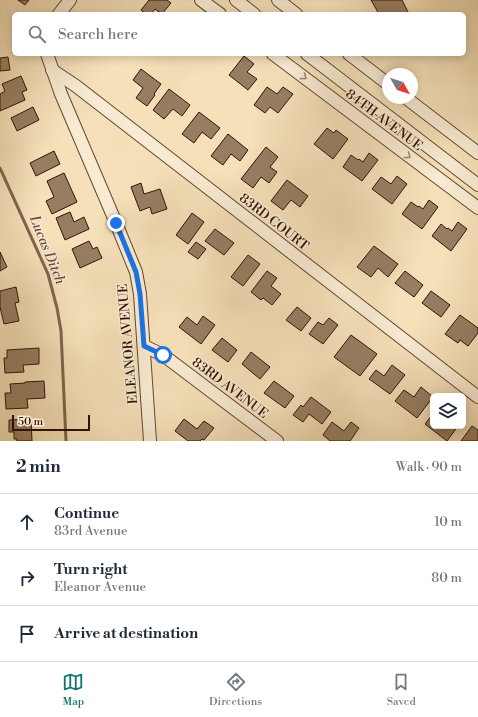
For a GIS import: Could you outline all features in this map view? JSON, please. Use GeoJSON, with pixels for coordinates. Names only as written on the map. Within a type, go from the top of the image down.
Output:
{"type":"FeatureCollection","features":[{"type":"Feature","properties":{"kind":"street"},"geometry":{"type":"LineString","coordinates":[[61,12],[70,0]]}},
{"type":"Feature","properties":{"kind":"street"},"geometry":{"type":"LineString","coordinates":[[201,0],[217,12]]}},
{"type":"Feature","properties":{"kind":"street"},"geometry":{"type":"LineString","coordinates":[[236,0],[251,12]]}},
{"type":"Feature","properties":{"kind":"street"},"geometry":{"type":"LineString","coordinates":[[278,0],[293,12]]}},
{"type":"Feature","properties":{"kind":"street","name":"ELEANOR AVENUE"},"geometry":{"type":"LineString","coordinates":[[48,56],[61,94],[136,272],[140,294],[150,441]]}},
{"type":"Feature","properties":{"kind":"street","name":"84TH AVENUE"},"geometry":{"type":"LineString","coordinates":[[276,56],[478,208]]}},
{"type":"Feature","properties":{"kind":"street","name":"84TH AVENUE"},"geometry":{"type":"LineString","coordinates":[[310,56],[478,185]]}},
{"type":"Feature","properties":{"kind":"street"},"geometry":{"type":"LineString","coordinates":[[352,56],[382,79]]}},
{"type":"Feature","properties":{"kind":"street","name":"83RD COURT"},"geometry":{"type":"LineString","coordinates":[[52,70],[76,86],[478,397]]}},
{"type":"Feature","properties":{"kind":"street"},"geometry":{"type":"LineString","coordinates":[[414,104],[478,153]]}},
{"type":"Feature","properties":{"kind":"street","name":"83RD AVENUE"},"geometry":{"type":"LineString","coordinates":[[144,346],[163,355],[277,441]]}},
{"type":"Feature","properties":{"kind":"building"},"geometry":{"type":"Polygon","coordinates":[[[18,0],[29,0],[25,5],[18,0]]]}},
{"type":"Feature","properties":{"kind":"building"},"geometry":{"type":"Polygon","coordinates":[[[149,0],[167,0],[171,3],[164,12],[159,12],[155,9],[153,12],[144,12],[141,10],[149,0]]]}},
{"type":"Feature","properties":{"kind":"building"},"geometry":{"type":"Polygon","coordinates":[[[371,0],[402,0],[408,12],[378,12],[371,0]]]}},
{"type":"Feature","properties":{"kind":"building"},"geometry":{"type":"Polygon","coordinates":[[[244,56],[254,64],[247,72],[257,79],[248,90],[229,75],[244,56]]]}},
{"type":"Feature","properties":{"kind":"building"},"geometry":{"type":"Polygon","coordinates":[[[8,57],[10,70],[0,71],[0,58],[8,57]]]}},
{"type":"Feature","properties":{"kind":"building"},"geometry":{"type":"Polygon","coordinates":[[[141,69],[161,84],[147,106],[136,98],[143,88],[133,80],[141,69]]]}},
{"type":"Feature","properties":{"kind":"building"},"geometry":{"type":"Polygon","coordinates":[[[21,76],[27,90],[22,92],[25,100],[0,111],[0,94],[5,91],[2,84],[21,76]]]}},
{"type":"Feature","properties":{"kind":"building"},"geometry":{"type":"Polygon","coordinates":[[[267,87],[277,94],[283,87],[293,94],[278,113],[270,107],[265,113],[254,105],[267,87]]]}},
{"type":"Feature","properties":{"kind":"building"},"geometry":{"type":"Polygon","coordinates":[[[169,89],[190,105],[182,116],[173,109],[164,119],[153,110],[169,89]]]}},
{"type":"Feature","properties":{"kind":"building"},"geometry":{"type":"Polygon","coordinates":[[[33,107],[39,120],[17,131],[11,118],[33,107]]]}},
{"type":"Feature","properties":{"kind":"building"},"geometry":{"type":"Polygon","coordinates":[[[199,112],[220,128],[211,139],[202,132],[194,143],[182,134],[199,112]]]}},
{"type":"Feature","properties":{"kind":"building"},"geometry":{"type":"Polygon","coordinates":[[[327,128],[334,133],[336,130],[348,139],[333,159],[314,144],[327,128]]]}},
{"type":"Feature","properties":{"kind":"building"},"geometry":{"type":"Polygon","coordinates":[[[228,134],[248,150],[240,161],[231,154],[223,165],[211,156],[228,134]]]}},
{"type":"Feature","properties":{"kind":"building"},"geometry":{"type":"Polygon","coordinates":[[[266,147],[278,157],[270,167],[277,172],[269,183],[261,177],[253,188],[241,179],[266,147]]]}},
{"type":"Feature","properties":{"kind":"building"},"geometry":{"type":"Polygon","coordinates":[[[54,151],[60,164],[36,176],[30,163],[54,151]]]}},
{"type":"Feature","properties":{"kind":"building"},"geometry":{"type":"Polygon","coordinates":[[[369,153],[378,160],[362,181],[343,167],[351,155],[363,162],[369,153]]]}},
{"type":"Feature","properties":{"kind":"building"},"geometry":{"type":"Polygon","coordinates":[[[64,173],[77,202],[52,214],[46,201],[54,197],[47,181],[64,173]]]}},
{"type":"Feature","properties":{"kind":"building"},"geometry":{"type":"Polygon","coordinates":[[[397,176],[407,184],[392,204],[372,189],[381,177],[391,184],[397,176]]]}},
{"type":"Feature","properties":{"kind":"building"},"geometry":{"type":"Polygon","coordinates":[[[287,180],[308,196],[300,207],[291,200],[283,210],[271,201],[287,180]]]}},
{"type":"Feature","properties":{"kind":"building"},"geometry":{"type":"Polygon","coordinates":[[[141,183],[144,194],[160,189],[167,209],[152,214],[150,207],[140,211],[131,187],[141,183]]]}},
{"type":"Feature","properties":{"kind":"building"},"geometry":{"type":"Polygon","coordinates":[[[429,200],[438,207],[422,229],[402,214],[411,202],[423,209],[429,200]]]}},
{"type":"Feature","properties":{"kind":"building"},"geometry":{"type":"Polygon","coordinates":[[[70,212],[74,222],[84,217],[89,229],[65,240],[56,218],[70,212]]]}},
{"type":"Feature","properties":{"kind":"building"},"geometry":{"type":"Polygon","coordinates":[[[192,213],[204,222],[188,244],[176,235],[192,213]]]}},
{"type":"Feature","properties":{"kind":"building"},"geometry":{"type":"Polygon","coordinates":[[[458,222],[467,229],[451,251],[432,236],[441,224],[452,231],[458,222]]]}},
{"type":"Feature","properties":{"kind":"building"},"geometry":{"type":"Polygon","coordinates":[[[215,229],[234,243],[224,255],[205,241],[215,229]]]}},
{"type":"Feature","properties":{"kind":"building"},"geometry":{"type":"Polygon","coordinates":[[[89,241],[93,249],[97,247],[102,258],[80,268],[72,249],[89,241]]]}},
{"type":"Feature","properties":{"kind":"building"},"geometry":{"type":"Polygon","coordinates":[[[196,242],[206,249],[198,259],[188,252],[196,242]]]}},
{"type":"Feature","properties":{"kind":"building"},"geometry":{"type":"Polygon","coordinates":[[[374,246],[398,264],[388,277],[378,268],[371,277],[357,267],[374,246]]]}},
{"type":"Feature","properties":{"kind":"building"},"geometry":{"type":"Polygon","coordinates":[[[0,252],[7,267],[0,271],[0,252]]]}},
{"type":"Feature","properties":{"kind":"building"},"geometry":{"type":"Polygon","coordinates":[[[248,255],[260,264],[243,286],[231,277],[248,255]]]}},
{"type":"Feature","properties":{"kind":"building"},"geometry":{"type":"Polygon","coordinates":[[[267,271],[277,278],[271,286],[281,294],[272,305],[263,298],[261,300],[251,292],[267,271]]]}},
{"type":"Feature","properties":{"kind":"building"},"geometry":{"type":"Polygon","coordinates":[[[405,271],[423,285],[414,297],[395,283],[405,271]]]}},
{"type":"Feature","properties":{"kind":"building"},"geometry":{"type":"Polygon","coordinates":[[[16,287],[19,302],[15,303],[19,321],[4,324],[0,307],[0,291],[16,287]]]}},
{"type":"Feature","properties":{"kind":"building"},"geometry":{"type":"Polygon","coordinates":[[[431,291],[450,305],[441,317],[422,303],[431,291]]]}},
{"type":"Feature","properties":{"kind":"building"},"geometry":{"type":"Polygon","coordinates":[[[297,307],[311,318],[301,331],[286,320],[297,307]]]}},
{"type":"Feature","properties":{"kind":"building"},"geometry":{"type":"Polygon","coordinates":[[[460,315],[478,328],[478,333],[468,346],[460,340],[458,343],[445,334],[460,315]]]}},
{"type":"Feature","properties":{"kind":"building"},"geometry":{"type":"Polygon","coordinates":[[[203,316],[215,325],[201,344],[179,327],[187,317],[197,325],[203,316]]]}},
{"type":"Feature","properties":{"kind":"building"},"geometry":{"type":"Polygon","coordinates":[[[329,318],[338,325],[323,344],[309,334],[318,322],[323,325],[329,318]]]}},
{"type":"Feature","properties":{"kind":"building"},"geometry":{"type":"Polygon","coordinates":[[[351,335],[377,354],[360,376],[334,357],[351,335]]]}},
{"type":"Feature","properties":{"kind":"building"},"geometry":{"type":"Polygon","coordinates":[[[222,338],[237,350],[228,362],[212,350],[222,338]]]}},
{"type":"Feature","properties":{"kind":"building"},"geometry":{"type":"Polygon","coordinates":[[[39,348],[39,364],[23,365],[24,372],[5,373],[4,358],[7,358],[7,350],[39,348]]]}},
{"type":"Feature","properties":{"kind":"building"},"geometry":{"type":"Polygon","coordinates":[[[251,352],[270,367],[260,379],[242,364],[251,352]]]}},
{"type":"Feature","properties":{"kind":"building"},"geometry":{"type":"Polygon","coordinates":[[[392,365],[405,375],[390,394],[369,379],[376,370],[384,376],[392,365]]]}},
{"type":"Feature","properties":{"kind":"building"},"geometry":{"type":"Polygon","coordinates":[[[44,381],[45,398],[27,399],[28,408],[6,409],[5,393],[11,393],[10,384],[44,381]]]}},
{"type":"Feature","properties":{"kind":"building"},"geometry":{"type":"Polygon","coordinates":[[[274,381],[294,396],[285,408],[264,393],[274,381]]]}},
{"type":"Feature","properties":{"kind":"building"},"geometry":{"type":"Polygon","coordinates":[[[421,387],[430,394],[430,401],[417,418],[395,401],[404,390],[414,397],[421,387]]]}},
{"type":"Feature","properties":{"kind":"building"},"geometry":{"type":"Polygon","coordinates":[[[311,397],[331,412],[322,424],[309,414],[303,422],[293,415],[301,405],[303,407],[311,397]]]}},
{"type":"Feature","properties":{"kind":"building"},"geometry":{"type":"Polygon","coordinates":[[[430,418],[430,428],[425,424],[430,418]]]}},
{"type":"Feature","properties":{"kind":"building"},"geometry":{"type":"Polygon","coordinates":[[[31,419],[32,441],[17,441],[17,439],[14,439],[14,432],[9,432],[9,420],[31,419]]]}},
{"type":"Feature","properties":{"kind":"building"},"geometry":{"type":"Polygon","coordinates":[[[184,419],[197,429],[204,421],[214,428],[204,440],[188,441],[175,431],[184,419]]]}},
{"type":"Feature","properties":{"kind":"building"},"geometry":{"type":"Polygon","coordinates":[[[332,422],[344,431],[351,422],[359,428],[350,441],[330,441],[323,435],[332,422]]]}},
{"type":"Feature","properties":{"kind":"building"},"geometry":{"type":"Polygon","coordinates":[[[472,426],[478,430],[478,441],[461,441],[472,426]]]}},
{"type":"Feature","properties":{"kind":"building"},"geometry":{"type":"Polygon","coordinates":[[[431,429],[456,429],[447,441],[431,429]]]}},
{"type":"Feature","properties":{"kind":"waterway","name":"Lucas Ditch"},"geometry":{"type":"LineString","coordinates":[[0,168],[48,274],[57,308],[61,331],[66,441]]}},
{"type":"Feature","properties":{"kind":"route"},"geometry":{"type":"LineString","coordinates":[[116,223],[136,272],[140,294],[144,346],[163,355]]}}]}
